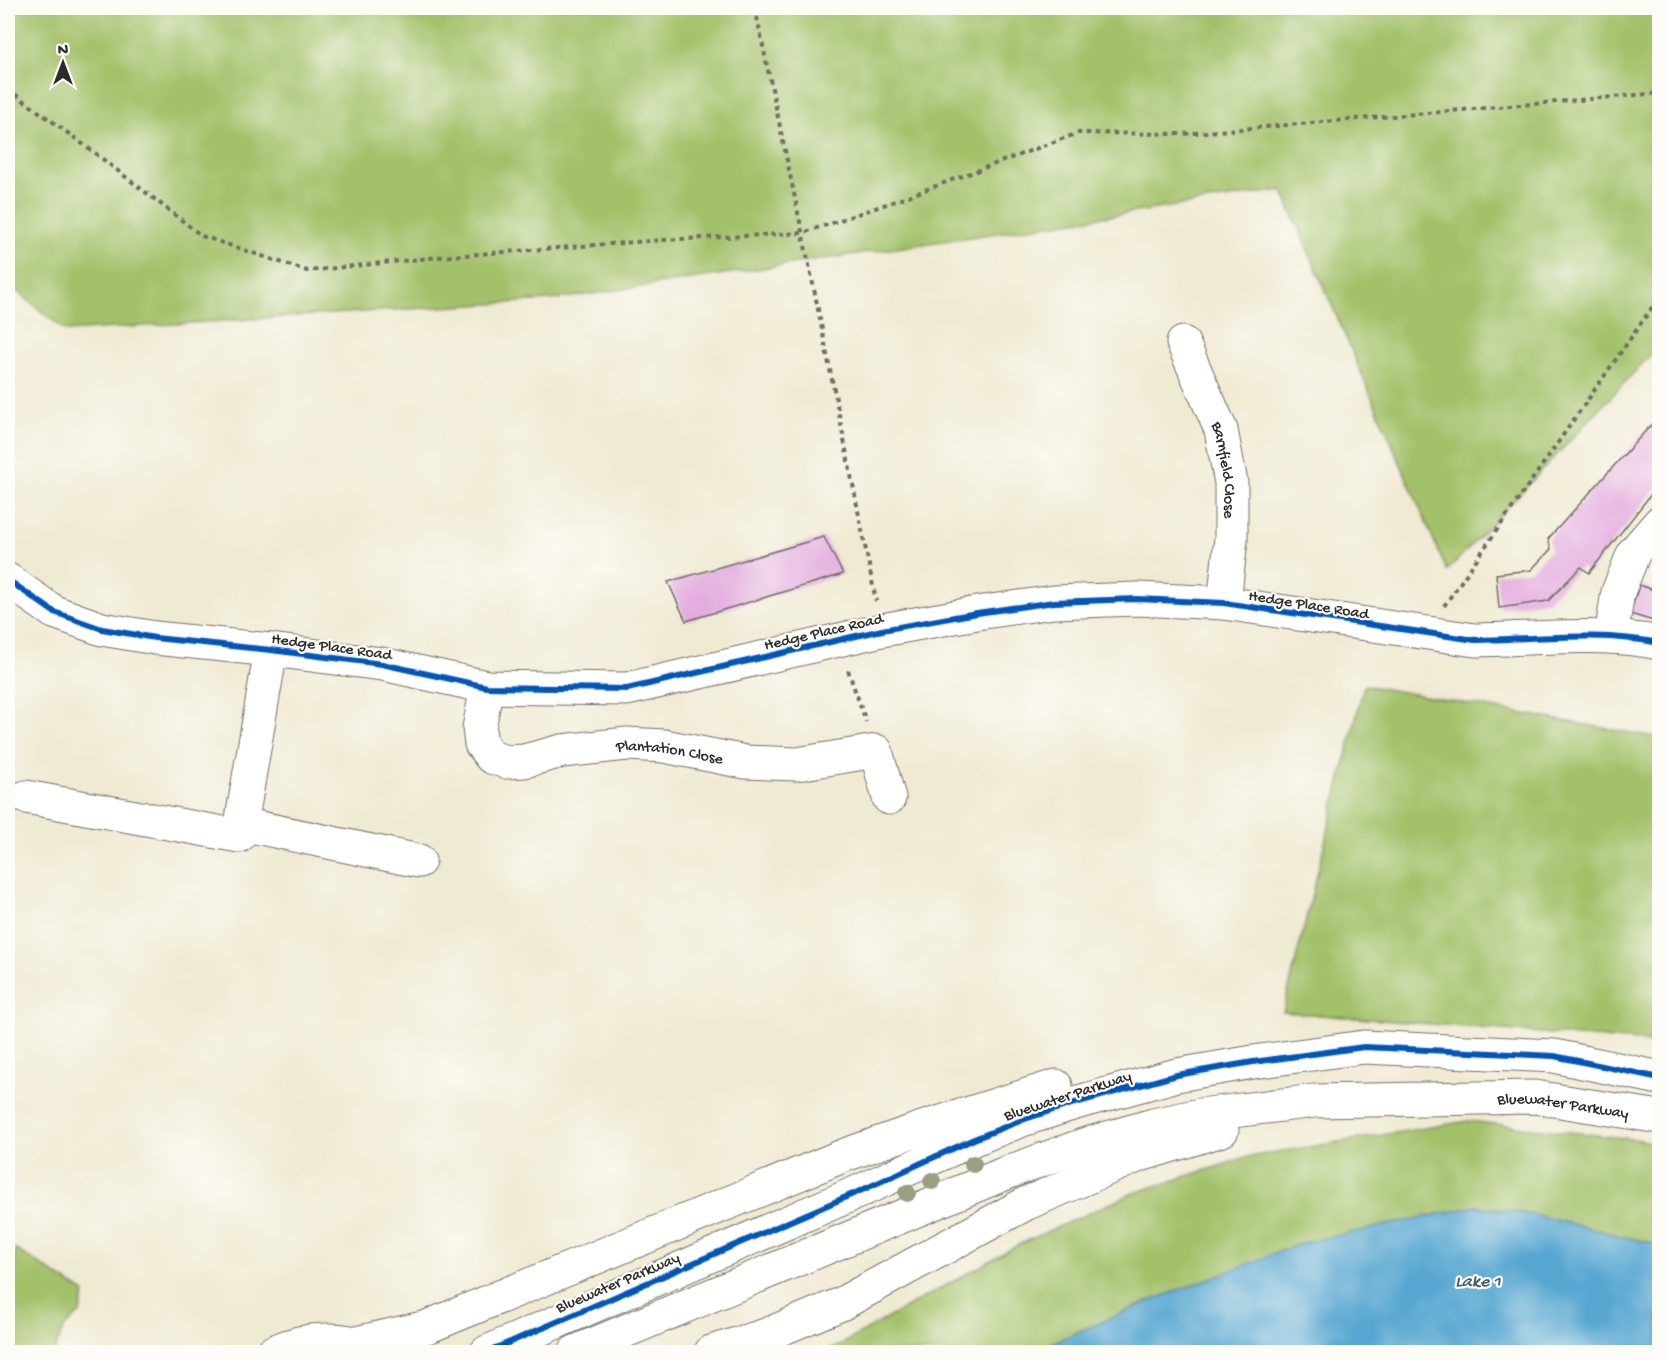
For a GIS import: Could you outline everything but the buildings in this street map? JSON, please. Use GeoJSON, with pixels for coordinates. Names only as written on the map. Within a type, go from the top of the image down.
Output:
{"type":"FeatureCollection","features":[{"type":"Feature","properties":{"kind":"street","name":"Barnfield Close"},"geometry":{"type":"LineString","coordinates":[[1184,343],[1221,429],[1231,483],[1231,539],[1224,603]]}},
{"type":"Feature","properties":{"kind":"street"},"geometry":{"type":"LineString","coordinates":[[1611,637],[1618,592],[1634,552],[1659,522]]}},
{"type":"Feature","properties":{"kind":"street","name":"Hedge Place Road"},"geometry":{"type":"LineString","coordinates":[[8,580],[54,612],[102,629],[155,638],[382,664],[487,687],[627,689],[882,630],[1054,602],[1137,599],[1224,603],[1475,640],[1512,640],[1546,636],[1611,637],[1659,644]]}},
{"type":"Feature","properties":{"kind":"street"},"geometry":{"type":"LineString","coordinates":[[26,797],[239,836],[271,650]]}},
{"type":"Feature","properties":{"kind":"street","name":"Plantation Close"},"geometry":{"type":"LineString","coordinates":[[487,687],[479,728],[481,744],[491,757],[506,762],[524,761],[562,751],[627,744],[664,746],[745,762],[797,764],[876,751]]}},
{"type":"Feature","properties":{"kind":"street"},"geometry":{"type":"LineString","coordinates":[[876,751],[889,798]]}},
{"type":"Feature","properties":{"kind":"street"},"geometry":{"type":"LineString","coordinates":[[241,824],[419,861]]}},
{"type":"Feature","properties":{"kind":"street"},"geometry":{"type":"LineString","coordinates":[[273,1353],[302,1341],[312,1340],[374,1348],[845,1155],[922,1128],[1060,1085],[1151,1066],[1364,1047]]}},
{"type":"Feature","properties":{"kind":"street","name":"Bluewater Parkway"},"geometry":{"type":"LineString","coordinates":[[487,1353],[974,1139],[1050,1110],[1125,1088],[1202,1070],[1364,1047],[1554,1056],[1659,1078]]}},
{"type":"Feature","properties":{"kind":"street","name":"Bluewater Parkway"},"geometry":{"type":"LineString","coordinates":[[575,1353],[995,1178],[1086,1144],[1153,1125],[1200,1115],[1315,1101],[1535,1097],[1659,1117]]}},
{"type":"Feature","properties":{"kind":"street"},"geometry":{"type":"LineString","coordinates":[[711,1353],[766,1335],[841,1304],[1025,1204],[1137,1156],[1315,1101]]}},
{"type":"Feature","properties":{"kind":"path"},"geometry":{"type":"LineString","coordinates":[[755,8],[882,630]]}},
{"type":"Feature","properties":{"kind":"path"},"geometry":{"type":"LineString","coordinates":[[8,89],[202,236],[307,271],[439,257],[662,240],[802,233],[1078,134],[1183,134],[1659,93]]}},
{"type":"Feature","properties":{"kind":"path"},"geometry":{"type":"LineString","coordinates":[[1425,634],[1659,296]]}},
{"type":"Feature","properties":{"kind":"path"},"geometry":{"type":"LineString","coordinates":[[838,640],[876,751]]}},
{"type":"Feature","properties":{"kind":"green space"},"geometry":{"type":"Polygon","coordinates":[[[8,8],[1659,8],[1659,346],[1447,571],[1282,190],[551,300],[66,331],[8,284],[8,8]]]}},
{"type":"Feature","properties":{"kind":"green space"},"geometry":{"type":"Polygon","coordinates":[[[1364,685],[1659,738],[1659,1046],[1639,1041],[1283,1012],[1364,685]]]}},
{"type":"Feature","properties":{"kind":"green space"},"geometry":{"type":"Polygon","coordinates":[[[1468,1121],[1642,1140],[1659,1145],[1659,1245],[1535,1215],[1476,1206],[1150,1301],[1031,1352],[822,1352],[836,1347],[1018,1245],[1131,1194],[1247,1157],[1468,1121]]]}},
{"type":"Feature","properties":{"kind":"green space"},"geometry":{"type":"Polygon","coordinates":[[[15,1249],[85,1293],[80,1313],[64,1328],[54,1352],[8,1352],[8,1318],[13,1298],[15,1249]]]}},
{"type":"Feature","properties":{"kind":"water","name":"Lake 1"},"geometry":{"type":"Polygon","coordinates":[[[1476,1206],[1535,1215],[1659,1245],[1659,1352],[1031,1352],[1150,1301],[1302,1243],[1476,1206]]]}},
{"type":"Feature","properties":{"kind":"cycle path"},"geometry":{"type":"LineString","coordinates":[[8,580],[54,612],[102,629],[155,638],[382,664],[487,687],[627,689],[882,630],[1054,602],[1137,599],[1224,603],[1475,640],[1614,637],[1660,643]]}},
{"type":"Feature","properties":{"kind":"cycle path"},"geometry":{"type":"LineString","coordinates":[[487,1352],[860,1191],[974,1139],[1075,1103],[1177,1075],[1364,1047],[1554,1056],[1660,1078]]}}]}
